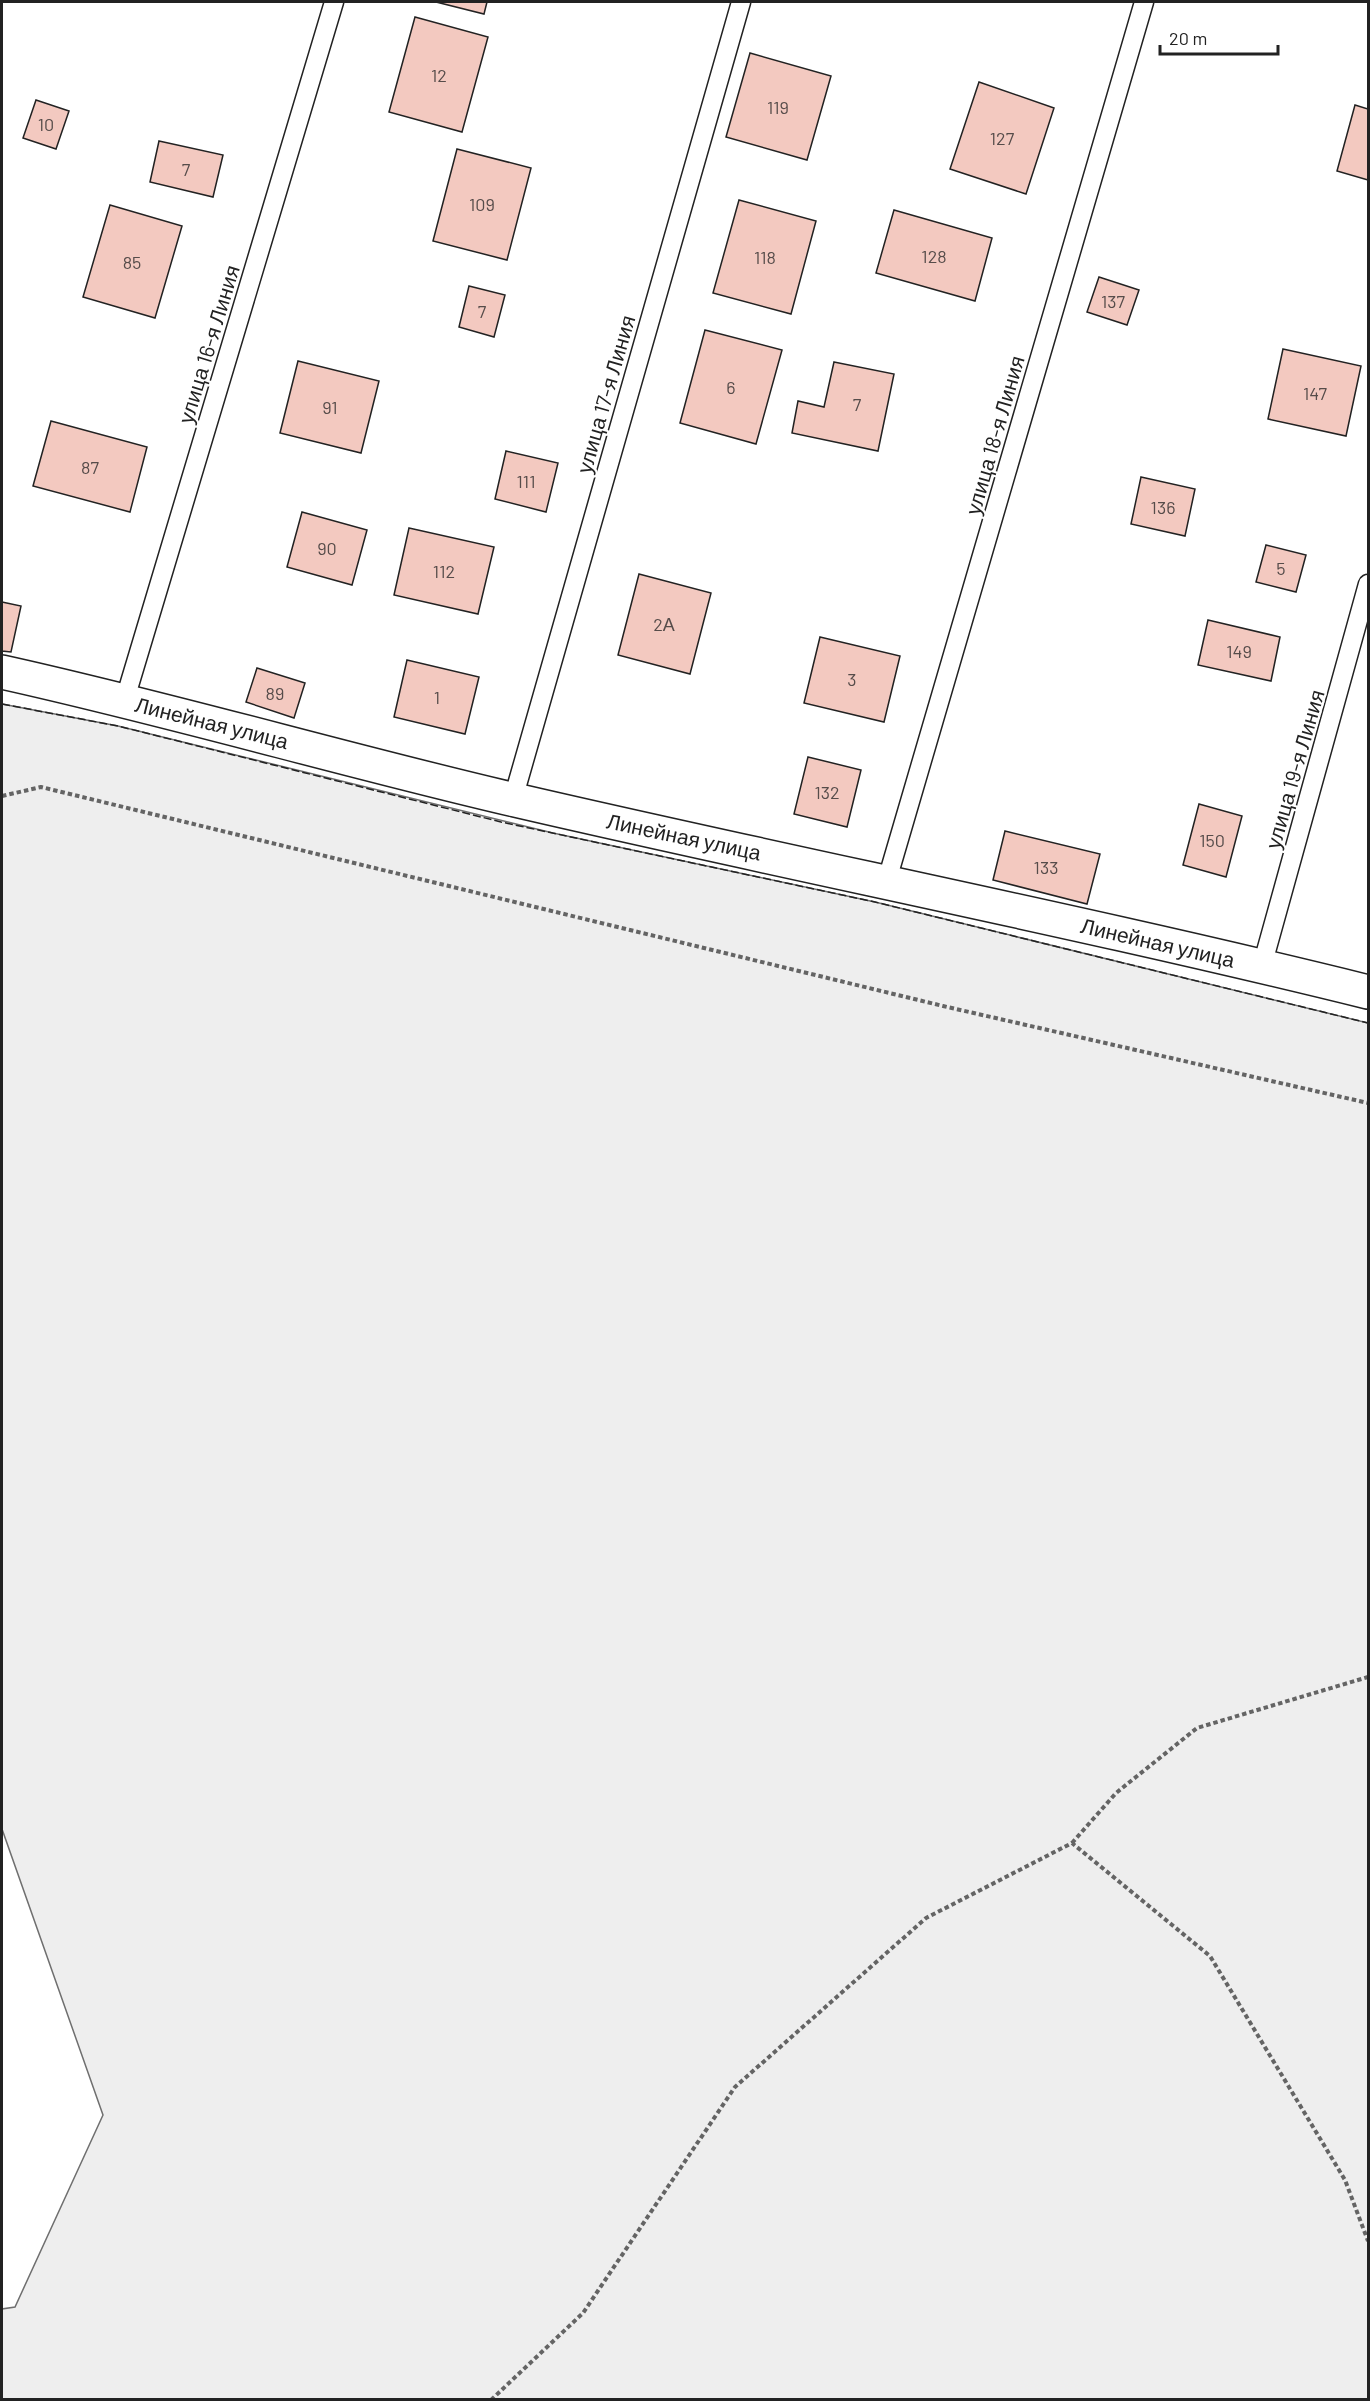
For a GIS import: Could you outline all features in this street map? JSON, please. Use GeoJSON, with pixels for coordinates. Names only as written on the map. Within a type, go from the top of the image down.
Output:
{"type":"FeatureCollection","features":[{"type":"Feature","properties":{"kind":"street","name":"Линейная улица"},"geometry":{"type":"LineString","coordinates":[[2,672],[125,699],[513,800],[887,880],[1368,992]]}},
{"type":"Feature","properties":{"kind":"lane","name":"улица 16-я Линия"},"geometry":{"type":"LineString","coordinates":[[125,699],[334,2]]}},
{"type":"Feature","properties":{"kind":"lane","name":"улица 17-я Линия"},"geometry":{"type":"LineString","coordinates":[[513,800],[741,2]]}},
{"type":"Feature","properties":{"kind":"lane","name":"улица 18-я Линия"},"geometry":{"type":"LineString","coordinates":[[887,880],[1144,2]]}},
{"type":"Feature","properties":{"kind":"lane","name":"улица 19-я Линия"},"geometry":{"type":"LineString","coordinates":[[1262,966],[1368,584]]}},
{"type":"Feature","properties":{"kind":"path"},"geometry":{"type":"LineString","coordinates":[[2,795],[41,787],[943,1006],[1368,1103]]}},
{"type":"Feature","properties":{"kind":"path"},"geometry":{"type":"LineString","coordinates":[[491,2400],[584,2313],[735,2088],[926,1918],[1072,1843],[1116,1793],[1197,1728],[1368,1677]]}},
{"type":"Feature","properties":{"kind":"path"},"geometry":{"type":"LineString","coordinates":[[1072,1843],[1210,1956],[1345,2180],[1368,2241]]}},
{"type":"Feature","properties":{"kind":"shaded area"},"geometry":{"type":"Polygon","coordinates":[[[2,704],[118,726],[553,833],[875,902],[1368,1023],[1368,2399],[2,2399],[2,2309],[15,2307],[103,2115],[2,1829],[2,704]]]}},
{"type":"Feature","properties":{"kind":"building"},"geometry":{"type":"Polygon","coordinates":[[[436,2],[487,2],[484,14],[436,2]]]}},
{"type":"Feature","properties":{"kind":"building"},"geometry":{"type":"Polygon","coordinates":[[[415,17],[488,37],[462,132],[389,112],[415,17]]]}},
{"type":"Feature","properties":{"kind":"building"},"geometry":{"type":"Polygon","coordinates":[[[750,53],[831,76],[807,160],[726,137],[750,53]]]}},
{"type":"Feature","properties":{"kind":"building"},"geometry":{"type":"Polygon","coordinates":[[[979,82],[1054,108],[1026,194],[950,169],[979,82]]]}},
{"type":"Feature","properties":{"kind":"building"},"geometry":{"type":"Polygon","coordinates":[[[36,100],[69,111],[56,149],[23,138],[36,100]]]}},
{"type":"Feature","properties":{"kind":"building"},"geometry":{"type":"Polygon","coordinates":[[[1355,105],[1368,109],[1368,180],[1337,171],[1355,105]]]}},
{"type":"Feature","properties":{"kind":"building"},"geometry":{"type":"Polygon","coordinates":[[[159,141],[223,155],[213,197],[150,182],[159,141]]]}},
{"type":"Feature","properties":{"kind":"building"},"geometry":{"type":"Polygon","coordinates":[[[457,149],[531,168],[507,260],[433,241],[457,149]]]}},
{"type":"Feature","properties":{"kind":"building"},"geometry":{"type":"Polygon","coordinates":[[[739,200],[816,221],[791,314],[713,293],[739,200]]]}},
{"type":"Feature","properties":{"kind":"building"},"geometry":{"type":"Polygon","coordinates":[[[110,205],[182,226],[155,318],[83,297],[110,205]]]}},
{"type":"Feature","properties":{"kind":"building"},"geometry":{"type":"Polygon","coordinates":[[[894,210],[992,238],[975,301],[876,273],[894,210]]]}},
{"type":"Feature","properties":{"kind":"building"},"geometry":{"type":"Polygon","coordinates":[[[1099,277],[1139,290],[1127,325],[1087,312],[1099,277]]]}},
{"type":"Feature","properties":{"kind":"building"},"geometry":{"type":"Polygon","coordinates":[[[469,286],[505,295],[494,337],[459,327],[469,286]]]}},
{"type":"Feature","properties":{"kind":"building"},"geometry":{"type":"Polygon","coordinates":[[[705,330],[782,350],[756,444],[680,423],[705,330]]]}},
{"type":"Feature","properties":{"kind":"building"},"geometry":{"type":"Polygon","coordinates":[[[1283,349],[1361,366],[1346,436],[1268,419],[1283,349]]]}},
{"type":"Feature","properties":{"kind":"building"},"geometry":{"type":"Polygon","coordinates":[[[298,361],[379,381],[361,453],[280,433],[298,361]]]}},
{"type":"Feature","properties":{"kind":"building"},"geometry":{"type":"Polygon","coordinates":[[[834,362],[894,374],[878,451],[792,433],[798,401],[824,407],[834,362]]]}},
{"type":"Feature","properties":{"kind":"building"},"geometry":{"type":"Polygon","coordinates":[[[51,421],[147,447],[130,512],[33,486],[51,421]]]}},
{"type":"Feature","properties":{"kind":"building"},"geometry":{"type":"Polygon","coordinates":[[[506,451],[558,463],[546,512],[495,499],[506,451]]]}},
{"type":"Feature","properties":{"kind":"building"},"geometry":{"type":"Polygon","coordinates":[[[1141,477],[1195,489],[1185,536],[1131,524],[1141,477]]]}},
{"type":"Feature","properties":{"kind":"building"},"geometry":{"type":"Polygon","coordinates":[[[302,512],[367,530],[352,585],[287,567],[302,512]]]}},
{"type":"Feature","properties":{"kind":"building"},"geometry":{"type":"Polygon","coordinates":[[[409,528],[494,547],[478,614],[394,595],[409,528]]]}},
{"type":"Feature","properties":{"kind":"building"},"geometry":{"type":"Polygon","coordinates":[[[1266,545],[1306,555],[1296,592],[1256,582],[1266,545]]]}},
{"type":"Feature","properties":{"kind":"building"},"geometry":{"type":"Polygon","coordinates":[[[639,574],[711,593],[690,674],[618,655],[639,574]]]}},
{"type":"Feature","properties":{"kind":"building"},"geometry":{"type":"Polygon","coordinates":[[[2,602],[21,606],[11,652],[2,651],[2,602]]]}},
{"type":"Feature","properties":{"kind":"building"},"geometry":{"type":"Polygon","coordinates":[[[1208,620],[1280,637],[1271,681],[1198,665],[1208,620]]]}},
{"type":"Feature","properties":{"kind":"building"},"geometry":{"type":"Polygon","coordinates":[[[820,637],[900,656],[884,722],[804,703],[820,637]]]}},
{"type":"Feature","properties":{"kind":"building"},"geometry":{"type":"Polygon","coordinates":[[[407,660],[479,677],[465,734],[394,717],[407,660]]]}},
{"type":"Feature","properties":{"kind":"building"},"geometry":{"type":"Polygon","coordinates":[[[257,668],[305,683],[294,718],[246,702],[257,668]]]}},
{"type":"Feature","properties":{"kind":"building"},"geometry":{"type":"Polygon","coordinates":[[[808,757],[861,770],[847,827],[794,814],[808,757]]]}},
{"type":"Feature","properties":{"kind":"building"},"geometry":{"type":"Polygon","coordinates":[[[1199,804],[1242,816],[1226,877],[1183,865],[1199,804]]]}},
{"type":"Feature","properties":{"kind":"building"},"geometry":{"type":"Polygon","coordinates":[[[1005,831],[1100,854],[1087,904],[993,880],[1005,831]]]}},
{"type":"Feature","properties":{"kind":"fence"},"geometry":{"type":"LineString","coordinates":[[2,704],[118,726],[501,822],[875,902],[1368,1023]]}}]}
